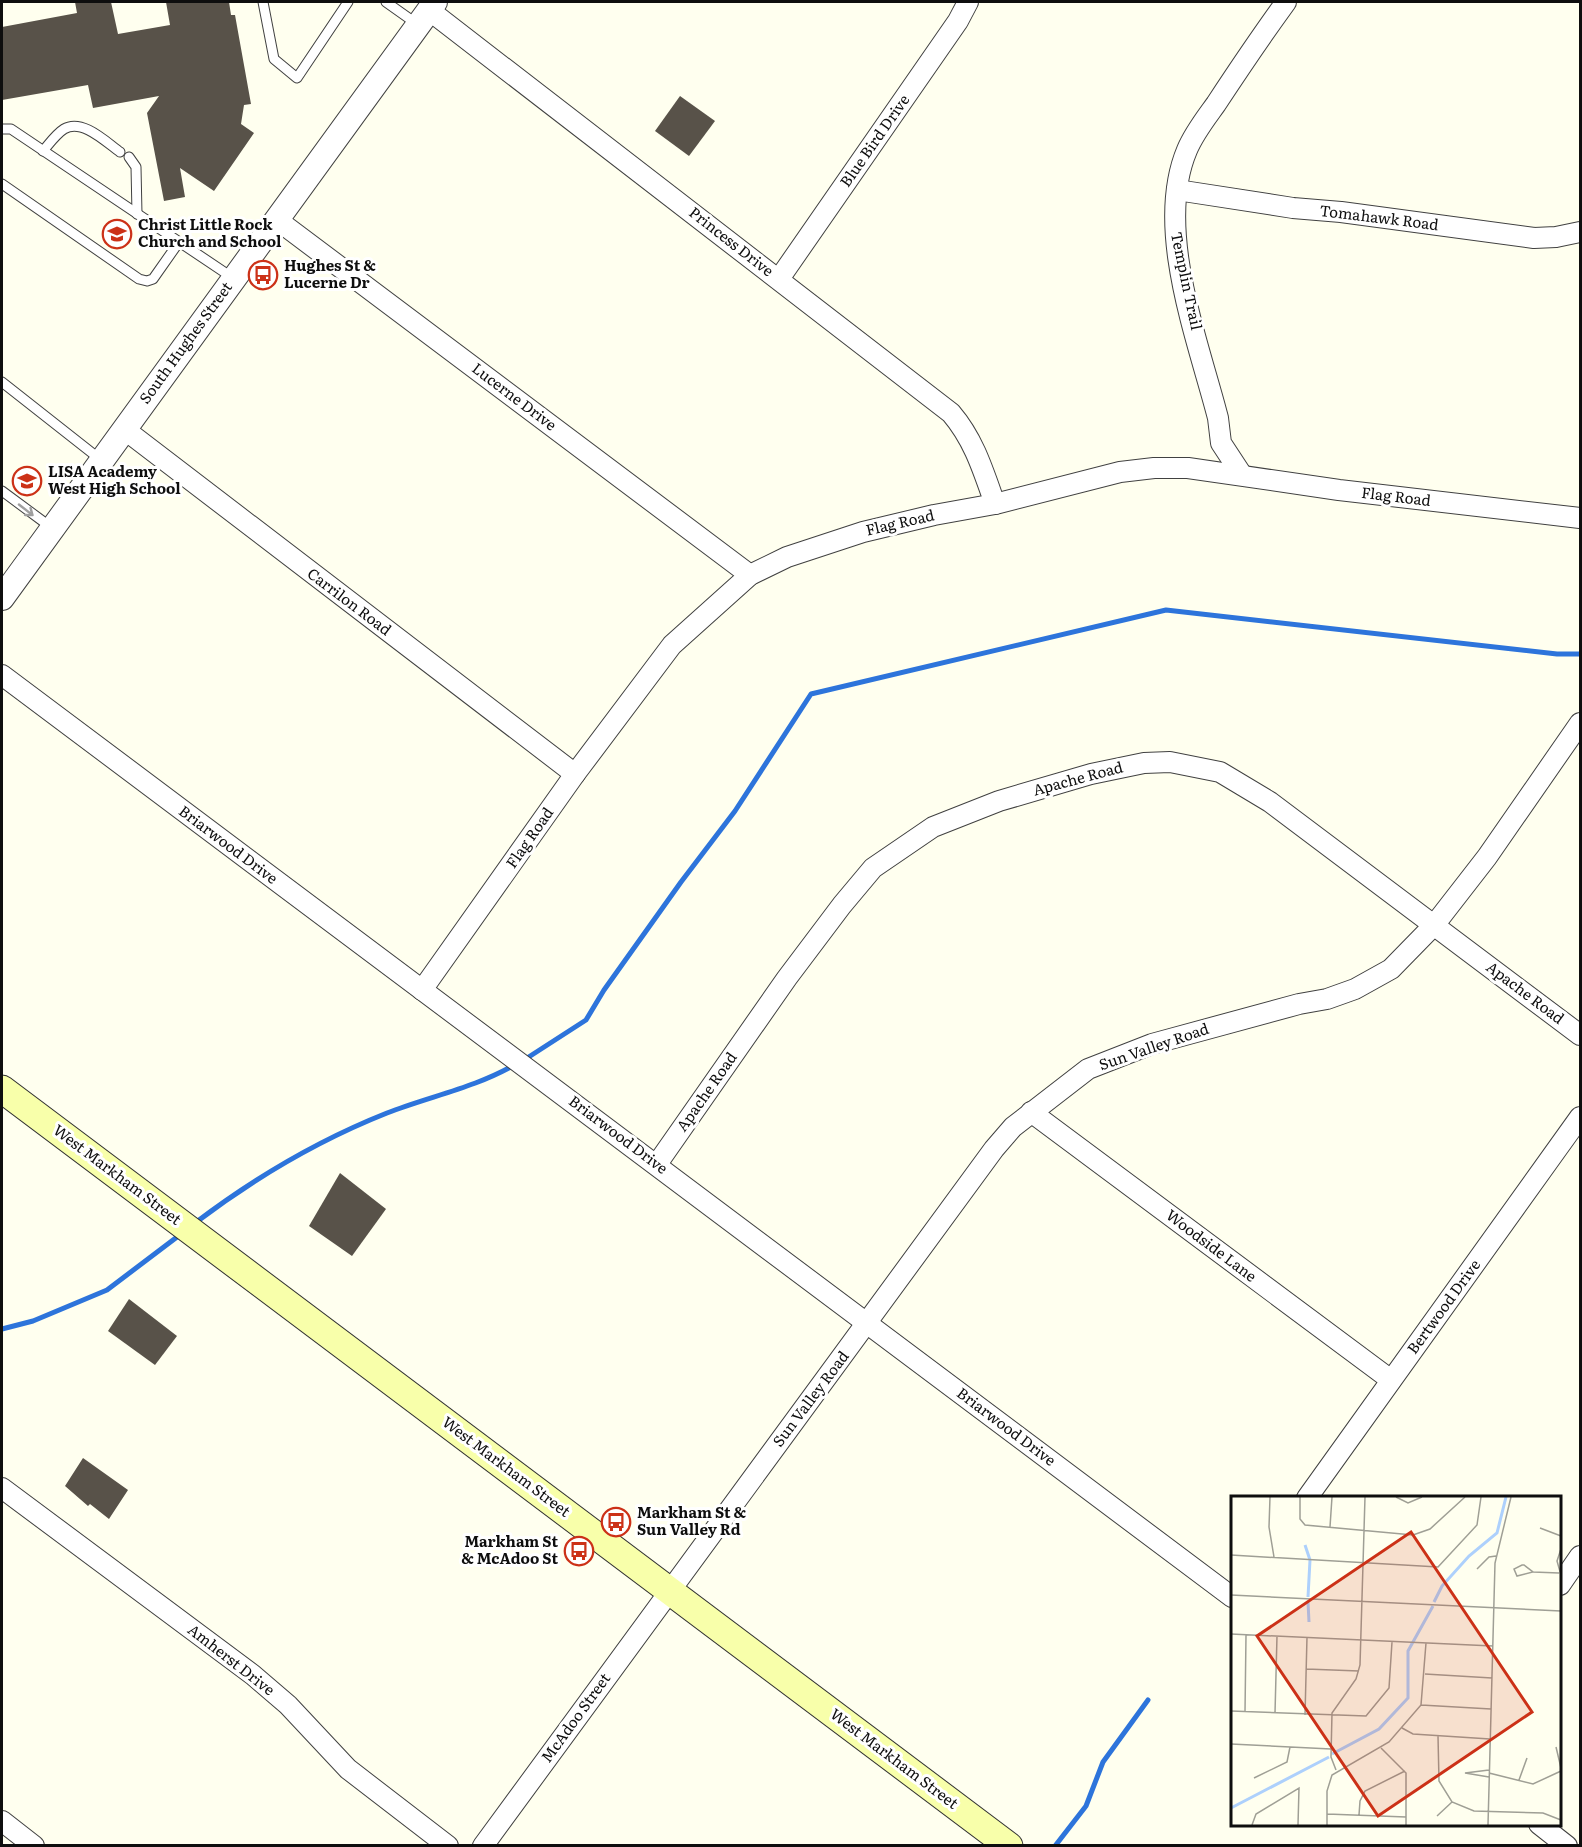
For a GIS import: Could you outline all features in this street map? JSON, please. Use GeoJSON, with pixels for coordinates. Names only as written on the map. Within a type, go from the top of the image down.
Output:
{"type":"FeatureCollection","features":[{"type":"Feature","properties":{"kind":"main road","name":"West Markham Street"},"geometry":{"type":"LineString","coordinates":[[2,1089],[1009,1845]]}},
{"type":"Feature","properties":{"kind":"street","name":"Blue Bird Drive"},"geometry":{"type":"LineString","coordinates":[[779,279],[958,21],[968,2]]}},
{"type":"Feature","properties":{"kind":"street","name":"Templin Trail"},"geometry":{"type":"LineString","coordinates":[[1242,475],[1221,443],[1218,418],[1177,254],[1174,225],[1177,190],[1180,169],[1192,140],[1286,2]]}},
{"type":"Feature","properties":{"kind":"street","name":"South Hughes Street"},"geometry":{"type":"LineString","coordinates":[[2,598],[428,12]]}},
{"type":"Feature","properties":{"kind":"street","name":"Princess Drive"},"geometry":{"type":"LineString","coordinates":[[428,12],[951,413],[966,430],[976,450],[995,504]]}},
{"type":"Feature","properties":{"kind":"street","name":"Tomahawk Road"},"geometry":{"type":"LineString","coordinates":[[1177,190],[1293,208],[1533,237],[1556,237],[1581,232]]}},
{"type":"Feature","properties":{"kind":"street","name":"Lucerne Drive"},"geometry":{"type":"LineString","coordinates":[[276,219],[750,575]]}},
{"type":"Feature","properties":{"kind":"street","name":"Carrilon Road"},"geometry":{"type":"LineString","coordinates":[[124,429],[575,774]]}},
{"type":"Feature","properties":{"kind":"street","name":"Flag Road"},"geometry":{"type":"LineString","coordinates":[[422,990],[575,774],[672,645],[750,575],[787,556],[863,532],[995,504],[1120,471],[1188,468],[1339,490],[1581,518]]}},
{"type":"Feature","properties":{"kind":"street","name":"Briarwood Drive"},"geometry":{"type":"LineString","coordinates":[[2,675],[1231,1595]]}},
{"type":"Feature","properties":{"kind":"street","name":"Sun Valley Road"},"geometry":{"type":"LineString","coordinates":[[669,1590],[994,1149],[1013,1127],[1088,1070],[1152,1044],[1299,1004],[1327,999],[1355,989],[1391,969],[1435,924],[1487,857],[1581,723]]}},
{"type":"Feature","properties":{"kind":"street","name":"Apache Road"},"geometry":{"type":"LineString","coordinates":[[657,1164],[813,941],[873,868],[933,827],[999,801],[1091,774],[1144,763],[1170,762],[1195,765],[1220,772],[1270,802],[1581,1035]]}},
{"type":"Feature","properties":{"kind":"street","name":"Woodside Lane"},"geometry":{"type":"LineString","coordinates":[[1031,1113],[1391,1380]]}},
{"type":"Feature","properties":{"kind":"street","name":"Bertwood Drive"},"geometry":{"type":"LineString","coordinates":[[1308,1496],[1581,1117]]}},
{"type":"Feature","properties":{"kind":"street","name":"Amherst Drive"},"geometry":{"type":"LineString","coordinates":[[2,1488],[253,1675],[296,1713],[348,1769],[448,1845]]}},
{"type":"Feature","properties":{"kind":"street"},"geometry":{"type":"LineString","coordinates":[[1561,1584],[1581,1556]]}},
{"type":"Feature","properties":{"kind":"street","name":"McAdoo Street"},"geometry":{"type":"LineString","coordinates":[[483,1845],[669,1590]]}},
{"type":"Feature","properties":{"kind":"street"},"geometry":{"type":"LineString","coordinates":[[2,1821],[34,1845]]}},
{"type":"Feature","properties":{"kind":"street"},"geometry":{"type":"LineString","coordinates":[[1542,1826],[1567,1845]]}},
{"type":"Feature","properties":{"kind":"lane"},"geometry":{"type":"LineString","coordinates":[[263,2],[274,59],[297,78],[348,2]]}},
{"type":"Feature","properties":{"kind":"lane"},"geometry":{"type":"LineString","coordinates":[[386,2],[428,12]]}},
{"type":"Feature","properties":{"kind":"lane"},"geometry":{"type":"LineString","coordinates":[[43,151],[63,129],[73,126],[83,127],[124,155],[136,167],[137,214]]}},
{"type":"Feature","properties":{"kind":"lane"},"geometry":{"type":"LineString","coordinates":[[2,129],[11,129],[233,278]]}},
{"type":"Feature","properties":{"kind":"lane"},"geometry":{"type":"LineString","coordinates":[[2,184],[139,279],[147,281],[153,279],[179,242]]}},
{"type":"Feature","properties":{"kind":"lane"},"geometry":{"type":"LineString","coordinates":[[2,382],[101,460]]}},
{"type":"Feature","properties":{"kind":"lane"},"geometry":{"type":"LineString","coordinates":[[2,491],[52,528]]}},
{"type":"Feature","properties":{"kind":"building"},"geometry":{"type":"Polygon","coordinates":[[[75,2],[111,2],[118,34],[170,25],[166,2],[229,2],[231,15],[235,15],[251,104],[244,105],[241,124],[254,133],[214,191],[180,168],[185,197],[164,201],[147,113],[159,96],[93,108],[88,85],[2,100],[2,27],[77,13],[75,2]]]}},
{"type":"Feature","properties":{"kind":"building"},"geometry":{"type":"Polygon","coordinates":[[[680,96],[715,121],[689,156],[655,131],[680,96]]]}},
{"type":"Feature","properties":{"kind":"building"},"geometry":{"type":"Polygon","coordinates":[[[340,1173],[386,1209],[352,1256],[309,1226],[340,1173]]]}},
{"type":"Feature","properties":{"kind":"building"},"geometry":{"type":"Polygon","coordinates":[[[129,1299],[177,1336],[155,1365],[108,1331],[129,1299]]]}},
{"type":"Feature","properties":{"kind":"building"},"geometry":{"type":"Polygon","coordinates":[[[83,1458],[128,1490],[109,1519],[90,1504],[88,1506],[65,1486],[83,1458]]]}},
{"type":"Feature","properties":{"kind":"waterway"},"geometry":{"type":"LineString","coordinates":[[524,1060],[586,1020],[604,990],[735,811],[811,694],[1166,610],[1557,654],[1580,654]]}},
{"type":"Feature","properties":{"kind":"waterway"},"geometry":{"type":"LineString","coordinates":[[195,1223],[263,1176],[336,1135],[403,1107],[469,1086],[516,1064]]}},
{"type":"Feature","properties":{"kind":"waterway"},"geometry":{"type":"LineString","coordinates":[[2,1329],[33,1321],[107,1290],[181,1234]]}},
{"type":"Feature","properties":{"kind":"waterway"},"geometry":{"type":"LineString","coordinates":[[1055,1846],[1086,1806],[1103,1762],[1148,1700]]}},
{"type":"Feature","properties":{"kind":"place","name":"Christ Little Rock Church and School"},"geometry":{"type":"Point","coordinates":[117,234]}},
{"type":"Feature","properties":{"kind":"place","name":"Hughes St & Lucerne Dr"},"geometry":{"type":"Point","coordinates":[263,275]}},
{"type":"Feature","properties":{"kind":"place","name":"LISA Academy West High School"},"geometry":{"type":"Point","coordinates":[27,481]}},
{"type":"Feature","properties":{"kind":"place","name":"Markham St & Sun Valley Rd"},"geometry":{"type":"Point","coordinates":[616,1522]}},
{"type":"Feature","properties":{"kind":"place","name":"Markham St & McAdoo St"},"geometry":{"type":"Point","coordinates":[579,1551]}}]}
